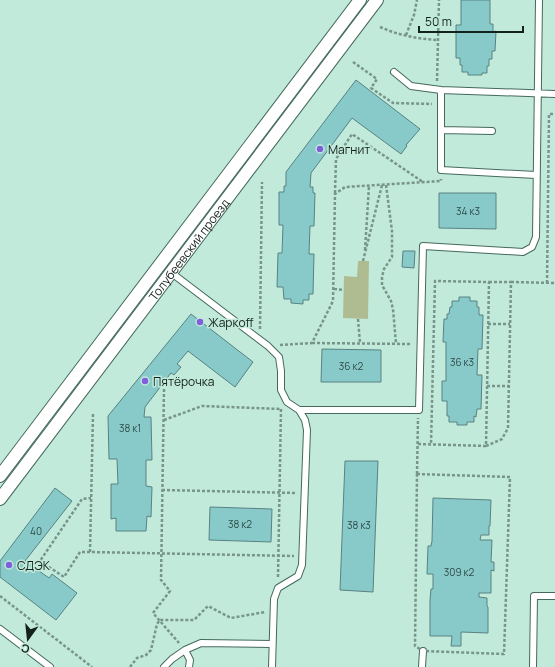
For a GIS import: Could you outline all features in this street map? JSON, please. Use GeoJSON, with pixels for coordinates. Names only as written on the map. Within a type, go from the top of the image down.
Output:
{"type":"FeatureCollection","features":[{"type":"Feature","properties":{"kind":"street","name":"Толубеевский проезд"},"geometry":{"type":"LineString","coordinates":[[0,476],[360,0]]}},
{"type":"Feature","properties":{"kind":"street","name":"Толубеевский проезд"},"geometry":{"type":"LineString","coordinates":[[0,499],[377,0]]}},
{"type":"Feature","properties":{"kind":"lane"},"geometry":{"type":"LineString","coordinates":[[299,410],[419,410],[423,246],[523,252],[532,247],[536,237],[538,0]]}},
{"type":"Feature","properties":{"kind":"lane"},"geometry":{"type":"LineString","coordinates":[[394,72],[411,86],[441,90],[555,94]]}},
{"type":"Feature","properties":{"kind":"lane"},"geometry":{"type":"LineString","coordinates":[[441,90],[441,170],[536,175]]}},
{"type":"Feature","properties":{"kind":"lane"},"geometry":{"type":"LineString","coordinates":[[441,130],[492,131]]}},
{"type":"Feature","properties":{"kind":"lane"},"geometry":{"type":"LineString","coordinates":[[160,264],[268,346],[279,357],[281,390],[288,402],[299,410],[305,420],[307,430],[302,565],[298,576],[278,588],[274,599],[272,667]]}},
{"type":"Feature","properties":{"kind":"lane"},"geometry":{"type":"LineString","coordinates":[[533,667],[534,596],[555,596]]}},
{"type":"Feature","properties":{"kind":"lane"},"geometry":{"type":"LineString","coordinates":[[0,629],[50,667]]}},
{"type":"Feature","properties":{"kind":"lane"},"geometry":{"type":"LineString","coordinates":[[164,667],[172,658],[201,643],[272,644]]}},
{"type":"Feature","properties":{"kind":"lane"},"geometry":{"type":"LineString","coordinates":[[185,650],[190,660],[190,667]]}},
{"type":"Feature","properties":{"kind":"lane"},"geometry":{"type":"LineString","coordinates":[[422,667],[423,651]]}},
{"type":"Feature","properties":{"kind":"path"},"geometry":{"type":"LineString","coordinates":[[406,35],[414,15],[417,0]]}},
{"type":"Feature","properties":{"kind":"path"},"geometry":{"type":"LineString","coordinates":[[439,0],[437,83],[441,90]]}},
{"type":"Feature","properties":{"kind":"path"},"geometry":{"type":"LineString","coordinates":[[380,27],[391,32],[423,39],[438,40]]}},
{"type":"Feature","properties":{"kind":"path"},"geometry":{"type":"LineString","coordinates":[[353,62],[377,79],[371,88],[393,103],[433,104]]}},
{"type":"Feature","properties":{"kind":"path"},"geometry":{"type":"LineString","coordinates":[[547,283],[549,114],[555,114]]}},
{"type":"Feature","properties":{"kind":"path"},"geometry":{"type":"LineString","coordinates":[[312,343],[334,301],[336,159],[352,134],[423,182]]}},
{"type":"Feature","properties":{"kind":"path"},"geometry":{"type":"LineString","coordinates":[[335,194],[345,187],[441,181],[441,170]]}},
{"type":"Feature","properties":{"kind":"path"},"geometry":{"type":"LineString","coordinates":[[262,182],[260,330],[265,334]]}},
{"type":"Feature","properties":{"kind":"path"},"geometry":{"type":"LineString","coordinates":[[363,261],[382,185]]}},
{"type":"Feature","properties":{"kind":"path"},"geometry":{"type":"LineString","coordinates":[[386,185],[392,231],[392,256],[384,269],[382,285],[394,309],[396,343]]}},
{"type":"Feature","properties":{"kind":"path"},"geometry":{"type":"LineString","coordinates":[[364,257],[369,186]]}},
{"type":"Feature","properties":{"kind":"path"},"geometry":{"type":"LineString","coordinates":[[431,444],[435,281],[555,283]]}},
{"type":"Feature","properties":{"kind":"path"},"geometry":{"type":"LineString","coordinates":[[486,446],[489,282]]}},
{"type":"Feature","properties":{"kind":"path"},"geometry":{"type":"LineString","coordinates":[[418,444],[486,446],[502,439],[508,428],[511,282]]}},
{"type":"Feature","properties":{"kind":"path"},"geometry":{"type":"LineString","coordinates":[[334,289],[344,290]]}},
{"type":"Feature","properties":{"kind":"path"},"geometry":{"type":"LineString","coordinates":[[358,318],[360,343]]}},
{"type":"Feature","properties":{"kind":"path"},"geometry":{"type":"LineString","coordinates":[[488,324],[510,324]]}},
{"type":"Feature","properties":{"kind":"path"},"geometry":{"type":"LineString","coordinates":[[276,341],[281,345]]}},
{"type":"Feature","properties":{"kind":"path"},"geometry":{"type":"LineString","coordinates":[[268,346],[312,343],[420,344]]}},
{"type":"Feature","properties":{"kind":"path"},"geometry":{"type":"LineString","coordinates":[[487,386],[509,386]]}},
{"type":"Feature","properties":{"kind":"path"},"geometry":{"type":"LineString","coordinates":[[164,389],[161,580],[170,591],[153,613],[185,650]]}},
{"type":"Feature","properties":{"kind":"path"},"geometry":{"type":"LineString","coordinates":[[164,420],[202,406],[299,410]]}},
{"type":"Feature","properties":{"kind":"path"},"geometry":{"type":"LineString","coordinates":[[278,588],[281,410]]}},
{"type":"Feature","properties":{"kind":"path"},"geometry":{"type":"LineString","coordinates":[[418,474],[510,477],[504,654],[423,651],[415,646],[419,410]]}},
{"type":"Feature","properties":{"kind":"path"},"geometry":{"type":"LineString","coordinates":[[90,552],[93,414]]}},
{"type":"Feature","properties":{"kind":"path"},"geometry":{"type":"LineString","coordinates":[[162,490],[305,493]]}},
{"type":"Feature","properties":{"kind":"path"},"geometry":{"type":"LineString","coordinates":[[91,498],[82,499],[40,561],[64,576],[80,552],[303,556]]}},
{"type":"Feature","properties":{"kind":"path"},"geometry":{"type":"LineString","coordinates":[[0,596],[92,667]]}},
{"type":"Feature","properties":{"kind":"path"},"geometry":{"type":"LineString","coordinates":[[160,620],[194,620],[208,606],[231,618],[274,611]]}},
{"type":"Feature","properties":{"kind":"path"},"geometry":{"type":"LineString","coordinates":[[130,667],[137,658],[146,655],[151,650],[157,624],[160,620]]}},
{"type":"Feature","properties":{"kind":"green space"},"geometry":{"type":"Polygon","coordinates":[[[358,261],[369,261],[368,319],[343,318],[344,276],[357,277],[358,261]]]}},
{"type":"Feature","properties":{"kind":"building"},"geometry":{"type":"Polygon","coordinates":[[[461,0],[490,0],[490,24],[493,24],[493,32],[496,31],[495,51],[492,51],[492,59],[489,59],[487,73],[482,73],[482,75],[468,75],[468,72],[462,72],[460,58],[456,58],[456,25],[461,25],[461,0]]]}},
{"type":"Feature","properties":{"kind":"building"},"geometry":{"type":"Polygon","coordinates":[[[356,80],[420,129],[406,145],[407,146],[401,154],[352,118],[311,173],[310,187],[313,187],[313,193],[315,193],[314,226],[310,226],[309,254],[314,254],[313,294],[309,294],[309,300],[303,300],[303,304],[291,303],[291,299],[284,299],[283,287],[277,287],[278,253],[282,253],[283,225],[279,225],[279,192],[284,192],[284,186],[286,186],[286,172],[356,80]]]}},
{"type":"Feature","properties":{"kind":"building"},"geometry":{"type":"Polygon","coordinates":[[[439,193],[496,193],[496,229],[439,228],[439,193]]]}},
{"type":"Feature","properties":{"kind":"building"},"geometry":{"type":"Polygon","coordinates":[[[403,251],[415,251],[414,268],[402,267],[403,251]]]}},
{"type":"Feature","properties":{"kind":"building"},"geometry":{"type":"Polygon","coordinates":[[[459,297],[470,297],[470,301],[477,301],[479,315],[483,315],[482,349],[478,349],[477,375],[482,375],[481,409],[477,409],[476,417],[474,416],[474,422],[467,422],[467,425],[457,425],[457,422],[449,422],[449,416],[447,416],[447,401],[442,401],[442,381],[446,381],[446,342],[443,342],[444,319],[447,319],[447,314],[449,314],[450,307],[452,307],[452,301],[459,301],[459,297]]]}},
{"type":"Feature","properties":{"kind":"building"},"geometry":{"type":"Polygon","coordinates":[[[191,314],[253,362],[235,387],[188,351],[177,364],[181,367],[174,375],[171,373],[145,407],[144,417],[151,417],[152,460],[146,460],[146,486],[152,487],[151,517],[147,516],[146,531],[116,531],[116,518],[111,519],[111,484],[118,484],[117,459],[109,459],[108,416],[191,314]]]}},
{"type":"Feature","properties":{"kind":"building"},"geometry":{"type":"Polygon","coordinates":[[[322,349],[381,350],[381,382],[321,382],[322,349]]]}},
{"type":"Feature","properties":{"kind":"building"},"geometry":{"type":"Polygon","coordinates":[[[345,461],[378,461],[373,592],[340,590],[345,461]]]}},
{"type":"Feature","properties":{"kind":"building"},"geometry":{"type":"Polygon","coordinates":[[[55,488],[72,501],[25,561],[49,578],[52,574],[77,593],[56,620],[0,577],[0,561],[55,488]]]}},
{"type":"Feature","properties":{"kind":"building"},"geometry":{"type":"Polygon","coordinates":[[[433,498],[491,500],[489,535],[481,535],[480,540],[492,540],[491,562],[494,562],[494,571],[491,570],[491,593],[479,593],[479,597],[487,598],[488,633],[461,632],[461,646],[451,646],[452,636],[430,636],[430,600],[431,589],[433,589],[433,574],[427,574],[428,546],[431,546],[432,541],[433,498]]]}},
{"type":"Feature","properties":{"kind":"building"},"geometry":{"type":"Polygon","coordinates":[[[210,507],[272,509],[271,542],[209,540],[210,507]]]}},
{"type":"Feature","properties":{"kind":"place","name":"Магнит"},"geometry":{"type":"Point","coordinates":[320,149]}},
{"type":"Feature","properties":{"kind":"place","name":"Жаркoff"},"geometry":{"type":"Point","coordinates":[200,322]}},
{"type":"Feature","properties":{"kind":"place","name":"Пятёрочка"},"geometry":{"type":"Point","coordinates":[145,381]}},
{"type":"Feature","properties":{"kind":"place","name":"СДЭК"},"geometry":{"type":"Point","coordinates":[9,565]}}]}
